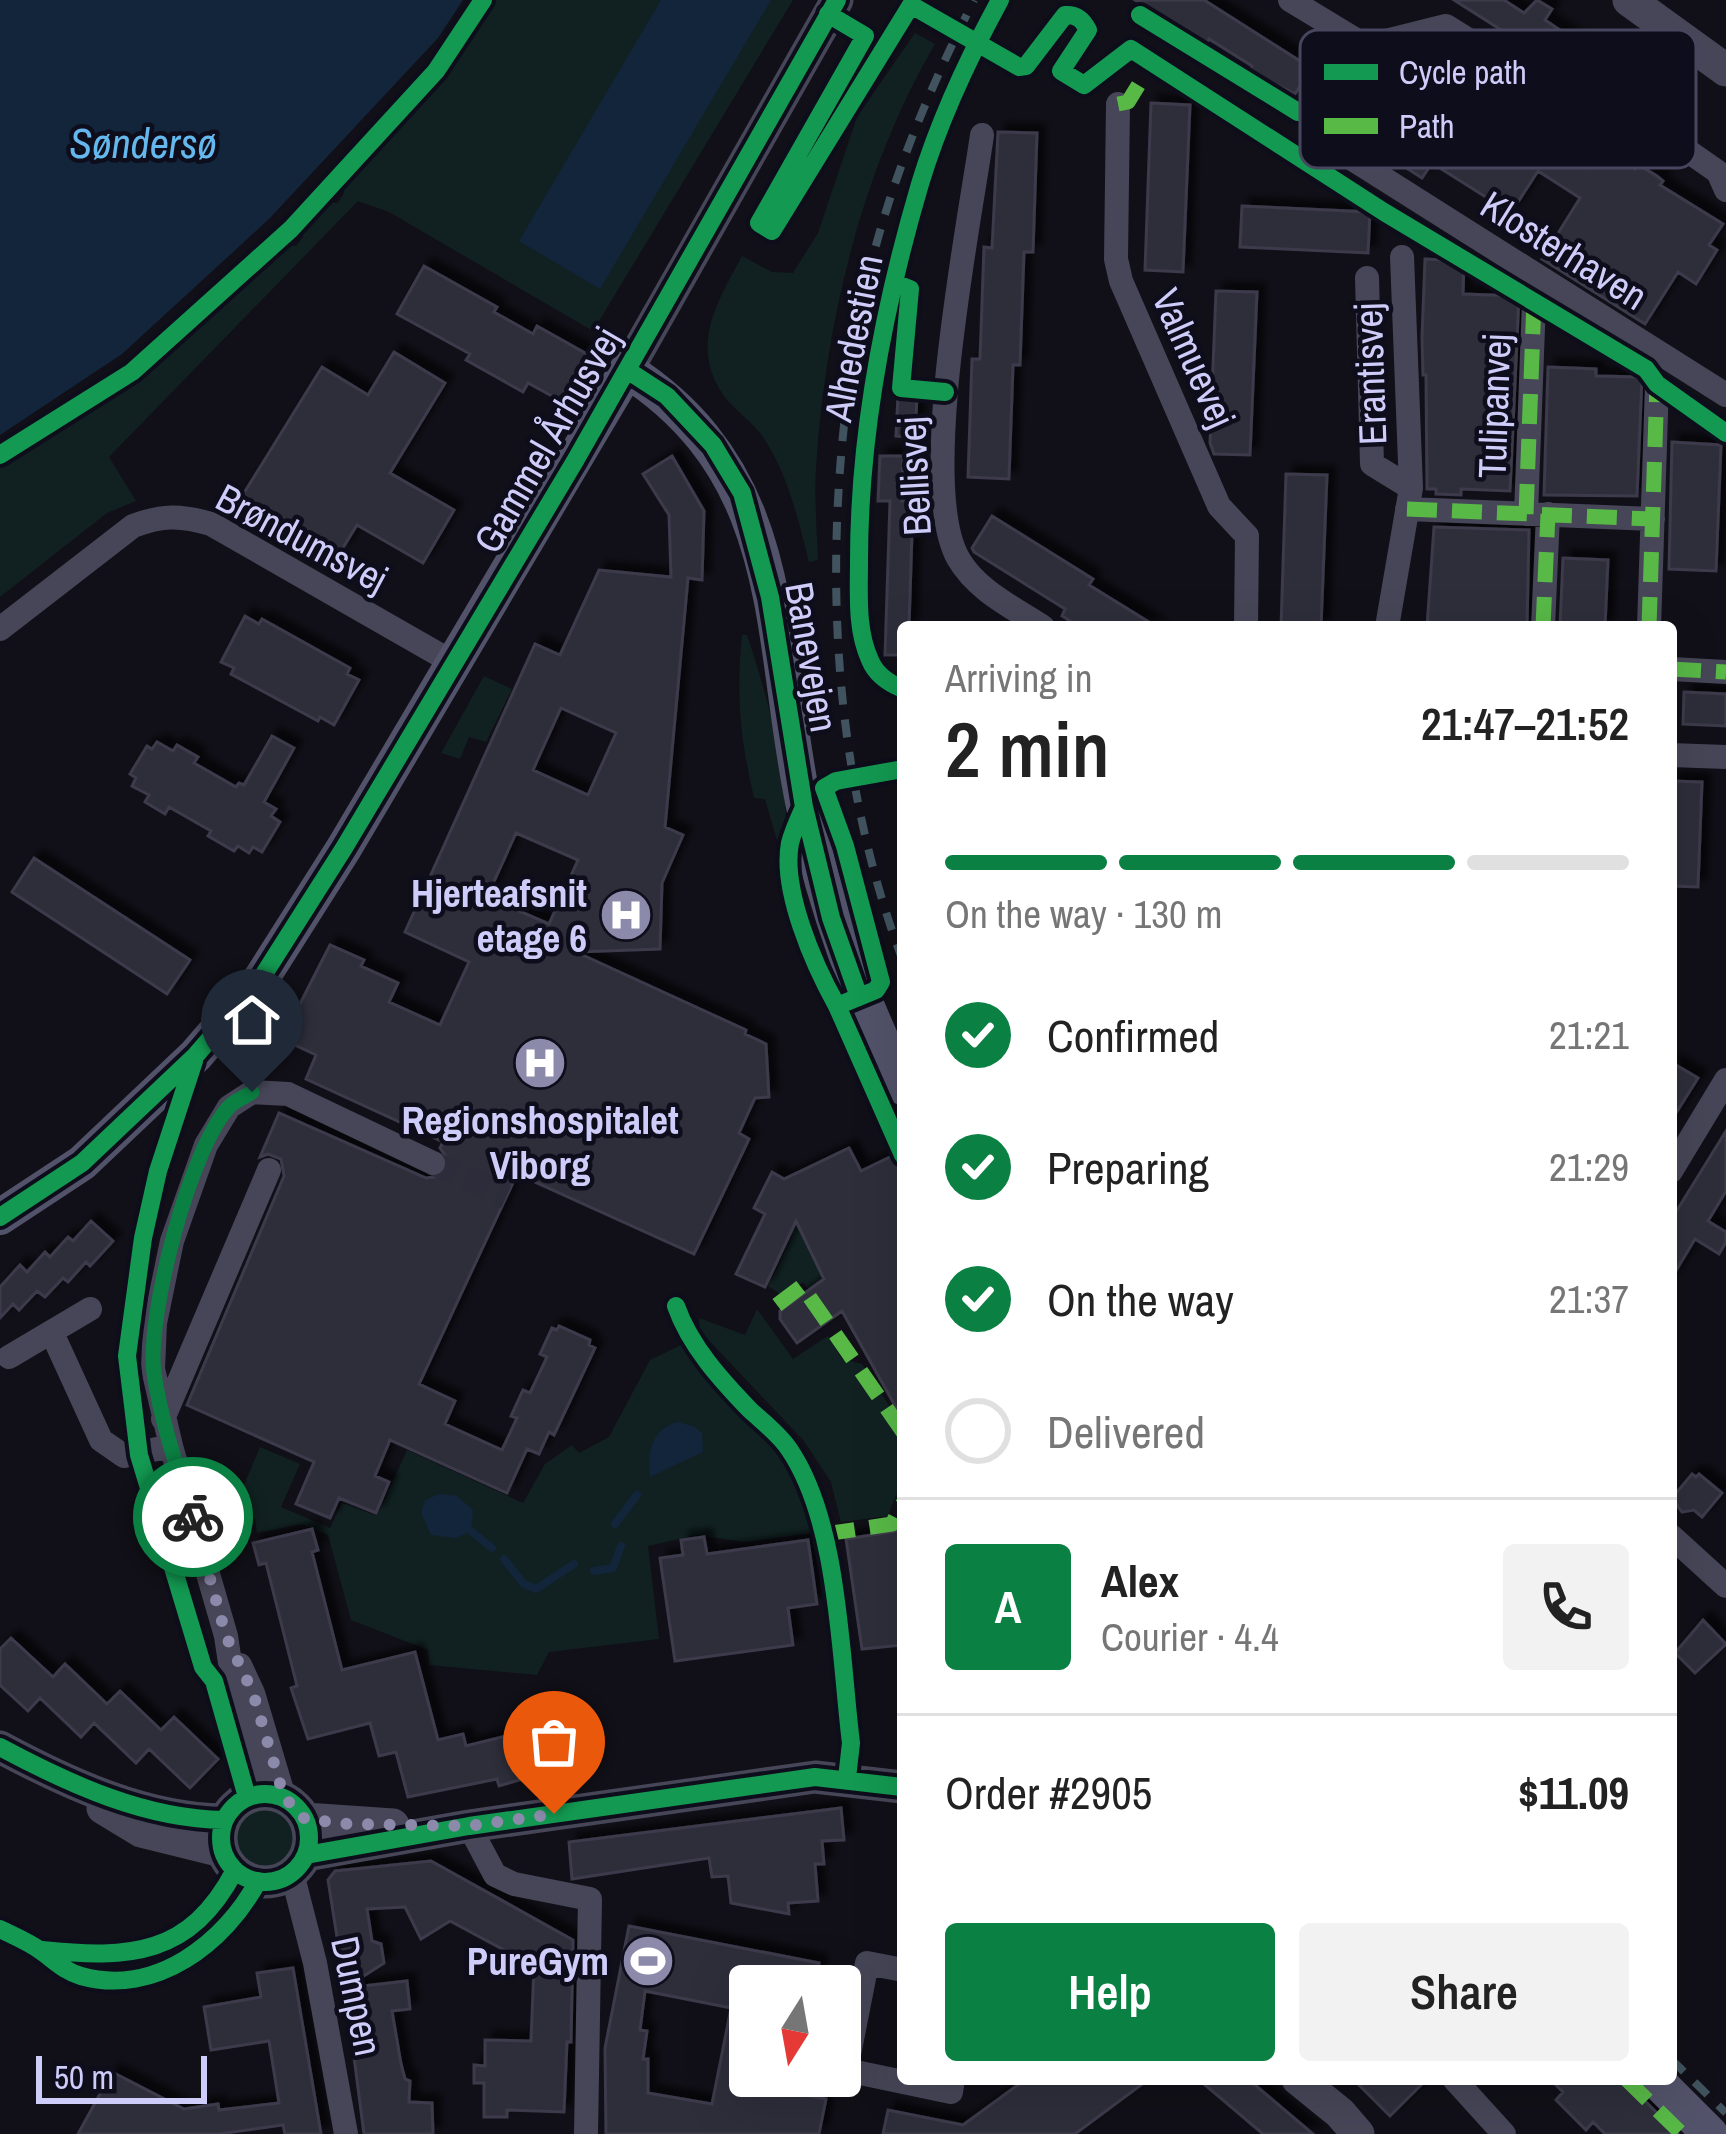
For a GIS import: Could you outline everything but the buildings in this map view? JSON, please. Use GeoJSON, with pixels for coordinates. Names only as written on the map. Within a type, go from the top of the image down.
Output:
{"type":"FeatureCollection","features":[{"type":"Feature","properties":{"kind":"main road","name":"Gammel Århusvej"},"geometry":{"type":"LineString","coordinates":[[0,1217],[82,1163],[196,1055],[259,982],[627,370]]}},
{"type":"Feature","properties":{"kind":"main road","name":"Banevejen"},"geometry":{"type":"LineString","coordinates":[[627,370],[667,396],[713,445],[742,493],[770,597],[804,807],[831,918],[859,997],[897,1075]]}},
{"type":"Feature","properties":{"kind":"main road"},"geometry":{"type":"LineString","coordinates":[[1660,2085],[1710,2134]]}},
{"type":"Feature","properties":{"kind":"street","name":"Gammel Århusvej"},"geometry":{"type":"LineString","coordinates":[[627,370],[837,0]]}},
{"type":"Feature","properties":{"kind":"street"},"geometry":{"type":"LineString","coordinates":[[1290,0],[1340,30]]}},
{"type":"Feature","properties":{"kind":"street"},"geometry":{"type":"LineString","coordinates":[[1629,0],[1671,30]]}},
{"type":"Feature","properties":{"kind":"street"},"geometry":{"type":"LineString","coordinates":[[1696,48],[1726,70]]}},
{"type":"Feature","properties":{"kind":"street","name":"Valmuevej"},"geometry":{"type":"LineString","coordinates":[[1118,104],[1116,259],[1121,281],[1219,506],[1247,536],[1246,621]]}},
{"type":"Feature","properties":{"kind":"street","name":"Bellisvej"},"geometry":{"type":"LineString","coordinates":[[982,135],[945,392],[944,519],[955,554],[972,580],[1034,621]]}},
{"type":"Feature","properties":{"kind":"street"},"geometry":{"type":"LineString","coordinates":[[1696,157],[1718,172],[1726,190]]}},
{"type":"Feature","properties":{"kind":"street","name":"Klosterhaven"},"geometry":{"type":"LineString","coordinates":[[1367,168],[1726,395]]}},
{"type":"Feature","properties":{"kind":"street","name":"Erantisvej"},"geometry":{"type":"LineString","coordinates":[[1388,621],[1409,499],[1402,257]]}},
{"type":"Feature","properties":{"kind":"street","name":"Erantisvej"},"geometry":{"type":"LineString","coordinates":[[1367,278],[1372,464],[1409,499]]}},
{"type":"Feature","properties":{"kind":"street","name":"Tulipanvej"},"geometry":{"type":"LineString","coordinates":[[1534,301],[1543,621]]}},
{"type":"Feature","properties":{"kind":"street"},"geometry":{"type":"LineString","coordinates":[[1649,621],[1658,384]]}},
{"type":"Feature","properties":{"kind":"street","name":"Tulipanvej"},"geometry":{"type":"LineString","coordinates":[[1409,499],[1537,514],[1653,519]]}},
{"type":"Feature","properties":{"kind":"street","name":"Brøndumsvej"},"geometry":{"type":"LineString","coordinates":[[0,629],[133,526],[156,517],[181,515],[211,524],[452,662]]}},
{"type":"Feature","properties":{"kind":"street"},"geometry":{"type":"LineString","coordinates":[[1677,670],[1726,672]]}},
{"type":"Feature","properties":{"kind":"street"},"geometry":{"type":"LineString","coordinates":[[1677,755],[1726,757]]}},
{"type":"Feature","properties":{"kind":"street"},"geometry":{"type":"LineString","coordinates":[[1677,1161],[1726,1080]]}},
{"type":"Feature","properties":{"kind":"street"},"geometry":{"type":"LineString","coordinates":[[299,1864],[309,1831],[283,1803],[253,1693],[226,1636],[164,1419],[154,1354],[155,1324],[172,1240],[206,1145],[229,1107],[252,1092],[288,1094],[433,1163]]}},
{"type":"Feature","properties":{"kind":"street"},"geometry":{"type":"LineString","coordinates":[[164,1419],[269,1170]]}},
{"type":"Feature","properties":{"kind":"street"},"geometry":{"type":"LineString","coordinates":[[9,1357],[90,1309]]}},
{"type":"Feature","properties":{"kind":"street"},"geometry":{"type":"LineString","coordinates":[[154,1354],[176,1348],[203,1325]]}},
{"type":"Feature","properties":{"kind":"street"},"geometry":{"type":"LineString","coordinates":[[52,1334],[101,1440],[124,1456],[171,1446]]}},
{"type":"Feature","properties":{"kind":"street"},"geometry":{"type":"LineString","coordinates":[[1677,1541],[1726,1586]]}},
{"type":"Feature","properties":{"kind":"street"},"geometry":{"type":"LineString","coordinates":[[0,1747],[79,1788],[141,1831],[235,1856],[281,1879],[299,1864],[469,1826],[815,1777],[897,1785]]}},
{"type":"Feature","properties":{"kind":"street"},"geometry":{"type":"LineString","coordinates":[[0,1928],[40,1950],[114,1955],[163,1944],[205,1918],[235,1856],[238,1802],[283,1803],[348,1824],[469,1826]]}},
{"type":"Feature","properties":{"kind":"street"},"geometry":{"type":"LineString","coordinates":[[469,1826],[495,1874],[514,1884],[590,1899],[586,2134]]}},
{"type":"Feature","properties":{"kind":"street","name":"Dumpen"},"geometry":{"type":"LineString","coordinates":[[299,1864],[346,2134]]}},
{"type":"Feature","properties":{"kind":"street"},"geometry":{"type":"LineString","coordinates":[[897,1969],[867,1963],[846,2070],[897,2081]]}},
{"type":"Feature","properties":{"kind":"street"},"geometry":{"type":"LineString","coordinates":[[918,2085],[951,2092],[952,2085]]}},
{"type":"Feature","properties":{"kind":"street"},"geometry":{"type":"LineString","coordinates":[[1305,2085],[1358,2134]]}},
{"type":"Feature","properties":{"kind":"street"},"geometry":{"type":"LineString","coordinates":[[1460,2085],[1504,2134]]}},
{"type":"Feature","properties":{"kind":"shaded area"},"geometry":{"type":"Polygon","coordinates":[[[493,0],[793,0],[593,331],[389,212],[358,201],[109,457],[136,501],[107,513],[0,597],[0,467],[133,382],[278,245],[296,246],[303,237],[303,222],[321,202],[338,203],[344,178],[456,57],[493,0]]]}},
{"type":"Feature","properties":{"kind":"shaded area"},"geometry":{"type":"Polygon","coordinates":[[[915,33],[935,44],[887,143],[838,303],[816,468],[818,560],[809,562],[792,499],[773,454],[713,375],[708,357],[711,323],[742,256],[772,272],[793,273],[818,233],[857,117],[915,33]]]}},
{"type":"Feature","properties":{"kind":"shaded area"},"geometry":{"type":"Polygon","coordinates":[[[742,635],[747,635],[755,660],[777,746],[785,807],[783,861],[765,799],[754,798],[745,756],[739,698],[742,635]]]}},
{"type":"Feature","properties":{"kind":"shaded area"},"geometry":{"type":"Polygon","coordinates":[[[484,676],[512,689],[486,742],[469,737],[460,759],[441,753],[484,676]]]}},
{"type":"Feature","properties":{"kind":"shaded area"},"geometry":{"type":"Polygon","coordinates":[[[791,1175],[802,1197],[787,1203],[838,1311],[829,1317],[803,1282],[783,1296],[768,1286],[792,1236],[772,1220],[791,1175]]]}},
{"type":"Feature","properties":{"kind":"shaded area"},"geometry":{"type":"Polygon","coordinates":[[[757,1309],[793,1359],[828,1336],[842,1359],[862,1364],[897,1418],[897,1495],[888,1516],[841,1522],[831,1482],[804,1441],[700,1331],[699,1318],[745,1335],[757,1309]]]}},
{"type":"Feature","properties":{"kind":"shaded area"},"geometry":{"type":"Polygon","coordinates":[[[683,1344],[747,1406],[784,1453],[812,1504],[821,1532],[745,1542],[696,1535],[648,1546],[659,1639],[549,1652],[537,1675],[429,1665],[428,1650],[351,1620],[328,1535],[302,1524],[257,1533],[255,1519],[233,1511],[260,1447],[300,1464],[281,1507],[330,1528],[342,1503],[377,1516],[407,1450],[523,1503],[545,1464],[572,1445],[579,1453],[609,1437],[650,1360],[683,1344]]]}},
{"type":"Feature","properties":{"kind":"shaded area"},"geometry":{"type":"Polygon","coordinates":[[[264,1808],[285,1817],[294,1838],[285,1859],[264,1868],[243,1859],[234,1838],[243,1817],[264,1808]]]}},
{"type":"Feature","properties":{"kind":"water","name":"Søndersø"},"geometry":{"type":"Polygon","coordinates":[[[0,0],[463,0],[438,38],[268,220],[122,354],[0,435],[0,0]]]}},
{"type":"Feature","properties":{"kind":"water"},"geometry":{"type":"Polygon","coordinates":[[[661,0],[771,0],[600,289],[519,241],[661,0]]]}},
{"type":"Feature","properties":{"kind":"water"},"geometry":{"type":"Polygon","coordinates":[[[677,1422],[702,1433],[703,1452],[650,1477],[653,1444],[661,1431],[677,1422]]]}},
{"type":"Feature","properties":{"kind":"water"},"geometry":{"type":"Polygon","coordinates":[[[439,1494],[457,1496],[473,1510],[471,1531],[456,1538],[431,1535],[421,1513],[425,1500],[439,1494]]]}},
{"type":"Feature","properties":{"kind":"waterway"},"geometry":{"type":"LineString","coordinates":[[615,1524],[637,1495]]}},
{"type":"Feature","properties":{"kind":"waterway"},"geometry":{"type":"LineString","coordinates":[[471,1531],[492,1548]]}},
{"type":"Feature","properties":{"kind":"waterway"},"geometry":{"type":"LineString","coordinates":[[594,1571],[613,1568],[621,1546]]}},
{"type":"Feature","properties":{"kind":"waterway"},"geometry":{"type":"LineString","coordinates":[[504,1559],[524,1584],[536,1589],[574,1564]]}},
{"type":"Feature","properties":{"kind":"tunnel"},"geometry":{"type":"LineString","coordinates":[[433,1163],[506,1197]]}},
{"type":"Feature","properties":{"kind":"railway"},"geometry":{"type":"LineString","coordinates":[[897,943],[858,804],[845,723],[838,641],[839,477],[860,315],[879,234],[921,114],[974,0]]}},
{"type":"Feature","properties":{"kind":"railway"},"geometry":{"type":"LineString","coordinates":[[1677,2065],[1726,2113]]}},
{"type":"Feature","properties":{"kind":"marked path"},"geometry":{"type":"LineString","coordinates":[[1118,104],[1128,102],[1152,63]]}},
{"type":"Feature","properties":{"kind":"marked path"},"geometry":{"type":"LineString","coordinates":[[1526,514],[1534,301]]}},
{"type":"Feature","properties":{"kind":"marked path"},"geometry":{"type":"LineString","coordinates":[[1649,621],[1657,384]]}},
{"type":"Feature","properties":{"kind":"marked path"},"geometry":{"type":"LineString","coordinates":[[1407,509],[1653,519]]}},
{"type":"Feature","properties":{"kind":"marked path"},"geometry":{"type":"LineString","coordinates":[[1543,621],[1548,514]]}},
{"type":"Feature","properties":{"kind":"marked path"},"geometry":{"type":"LineString","coordinates":[[1677,669],[1726,672]]}},
{"type":"Feature","properties":{"kind":"marked path"},"geometry":{"type":"LineString","coordinates":[[777,1305],[802,1286],[897,1423]]}},
{"type":"Feature","properties":{"kind":"marked path"},"geometry":{"type":"LineString","coordinates":[[825,1534],[892,1524],[897,1514]]}},
{"type":"Feature","properties":{"kind":"marked path"},"geometry":{"type":"LineString","coordinates":[[1632,2085],[1682,2134]]}},
{"type":"Feature","properties":{"kind":"cycle path"},"geometry":{"type":"LineString","coordinates":[[0,455],[132,372],[291,229],[436,71],[483,0]]}},
{"type":"Feature","properties":{"kind":"cycle path"},"geometry":{"type":"LineString","coordinates":[[0,1217],[82,1163],[196,1055],[259,982],[575,461],[837,0]]}},
{"type":"Feature","properties":{"kind":"cycle path","name":"Alhedestien"},"geometry":{"type":"LineString","coordinates":[[897,686],[876,670],[860,624],[860,513],[869,418],[895,276],[920,184],[956,90],[1000,0]]}},
{"type":"Feature","properties":{"kind":"cycle path"},"geometry":{"type":"LineString","coordinates":[[828,14],[865,36],[759,223],[772,231],[911,5],[1019,67],[1026,66],[1065,15],[1073,16],[1088,30],[1061,71],[1084,85],[1131,49],[1300,158]]}},
{"type":"Feature","properties":{"kind":"cycle path"},"geometry":{"type":"LineString","coordinates":[[1140,15],[1300,112]]}},
{"type":"Feature","properties":{"kind":"cycle path"},"geometry":{"type":"LineString","coordinates":[[1316,168],[1646,369],[1657,384],[1726,433]]}},
{"type":"Feature","properties":{"kind":"cycle path","name":"Alhedestien"},"geometry":{"type":"LineString","coordinates":[[900,285],[910,289],[901,388],[945,392]]}},
{"type":"Feature","properties":{"kind":"cycle path"},"geometry":{"type":"LineString","coordinates":[[627,370],[667,396],[713,445],[742,493],[770,597],[804,807],[831,918],[859,997]]}},
{"type":"Feature","properties":{"kind":"cycle path"},"geometry":{"type":"LineString","coordinates":[[897,770],[836,781],[824,788],[845,846],[881,982],[876,990],[837,1006],[897,1141]]}},
{"type":"Feature","properties":{"kind":"cycle path"},"geometry":{"type":"LineString","coordinates":[[804,807],[790,843],[790,883],[810,949],[837,1006]]}},
{"type":"Feature","properties":{"kind":"cycle path"},"geometry":{"type":"LineString","coordinates":[[194,1061],[158,1171],[143,1238],[127,1356],[139,1455],[247,1797]]}},
{"type":"Feature","properties":{"kind":"cycle path"},"geometry":{"type":"LineString","coordinates":[[676,1306],[707,1362],[776,1433],[806,1479],[835,1590],[851,1743],[847,1778]]}},
{"type":"Feature","properties":{"kind":"cycle path"},"geometry":{"type":"LineString","coordinates":[[0,1747],[108,1797],[165,1813],[224,1820]]}},
{"type":"Feature","properties":{"kind":"cycle path"},"geometry":{"type":"LineString","coordinates":[[306,1855],[469,1826],[815,1777],[897,1786]]}},
{"type":"Feature","properties":{"kind":"cycle path"},"geometry":{"type":"LineString","coordinates":[[265,1794],[282,1797],[296,1807],[306,1821],[309,1838],[306,1855],[296,1869],[282,1879],[265,1882],[248,1879],[234,1869],[224,1855],[221,1838],[224,1821],[234,1807],[248,1797],[265,1794]]}},
{"type":"Feature","properties":{"kind":"cycle path"},"geometry":{"type":"LineString","coordinates":[[42,1950],[103,1953],[155,1946],[198,1920],[235,1870]]}},
{"type":"Feature","properties":{"kind":"cycle path"},"geometry":{"type":"LineString","coordinates":[[0,1929],[75,1974],[135,1979],[161,1972],[207,1944],[258,1881]]}},
{"type":"Feature","properties":{"kind":"way so far"},"geometry":{"type":"LineString","coordinates":[[193,1517],[226,1636],[253,1693],[284,1797],[305,1819],[469,1826],[554,1814]]}},
{"type":"Feature","properties":{"kind":"place","name":"Hjerteafsnit etage 6"},"geometry":{"type":"Point","coordinates":[626,915]}},
{"type":"Feature","properties":{"kind":"place","name":"Regionshospitalet Viborg"},"geometry":{"type":"Point","coordinates":[540,1063]}},
{"type":"Feature","properties":{"kind":"place","name":"PureGym"},"geometry":{"type":"Point","coordinates":[648,1961]}},
{"type":"Feature","properties":{"kind":"route"},"geometry":{"type":"LineString","coordinates":[[193,1517],[153,1369],[155,1324],[172,1240],[206,1145],[229,1107],[252,1092]]}}]}
